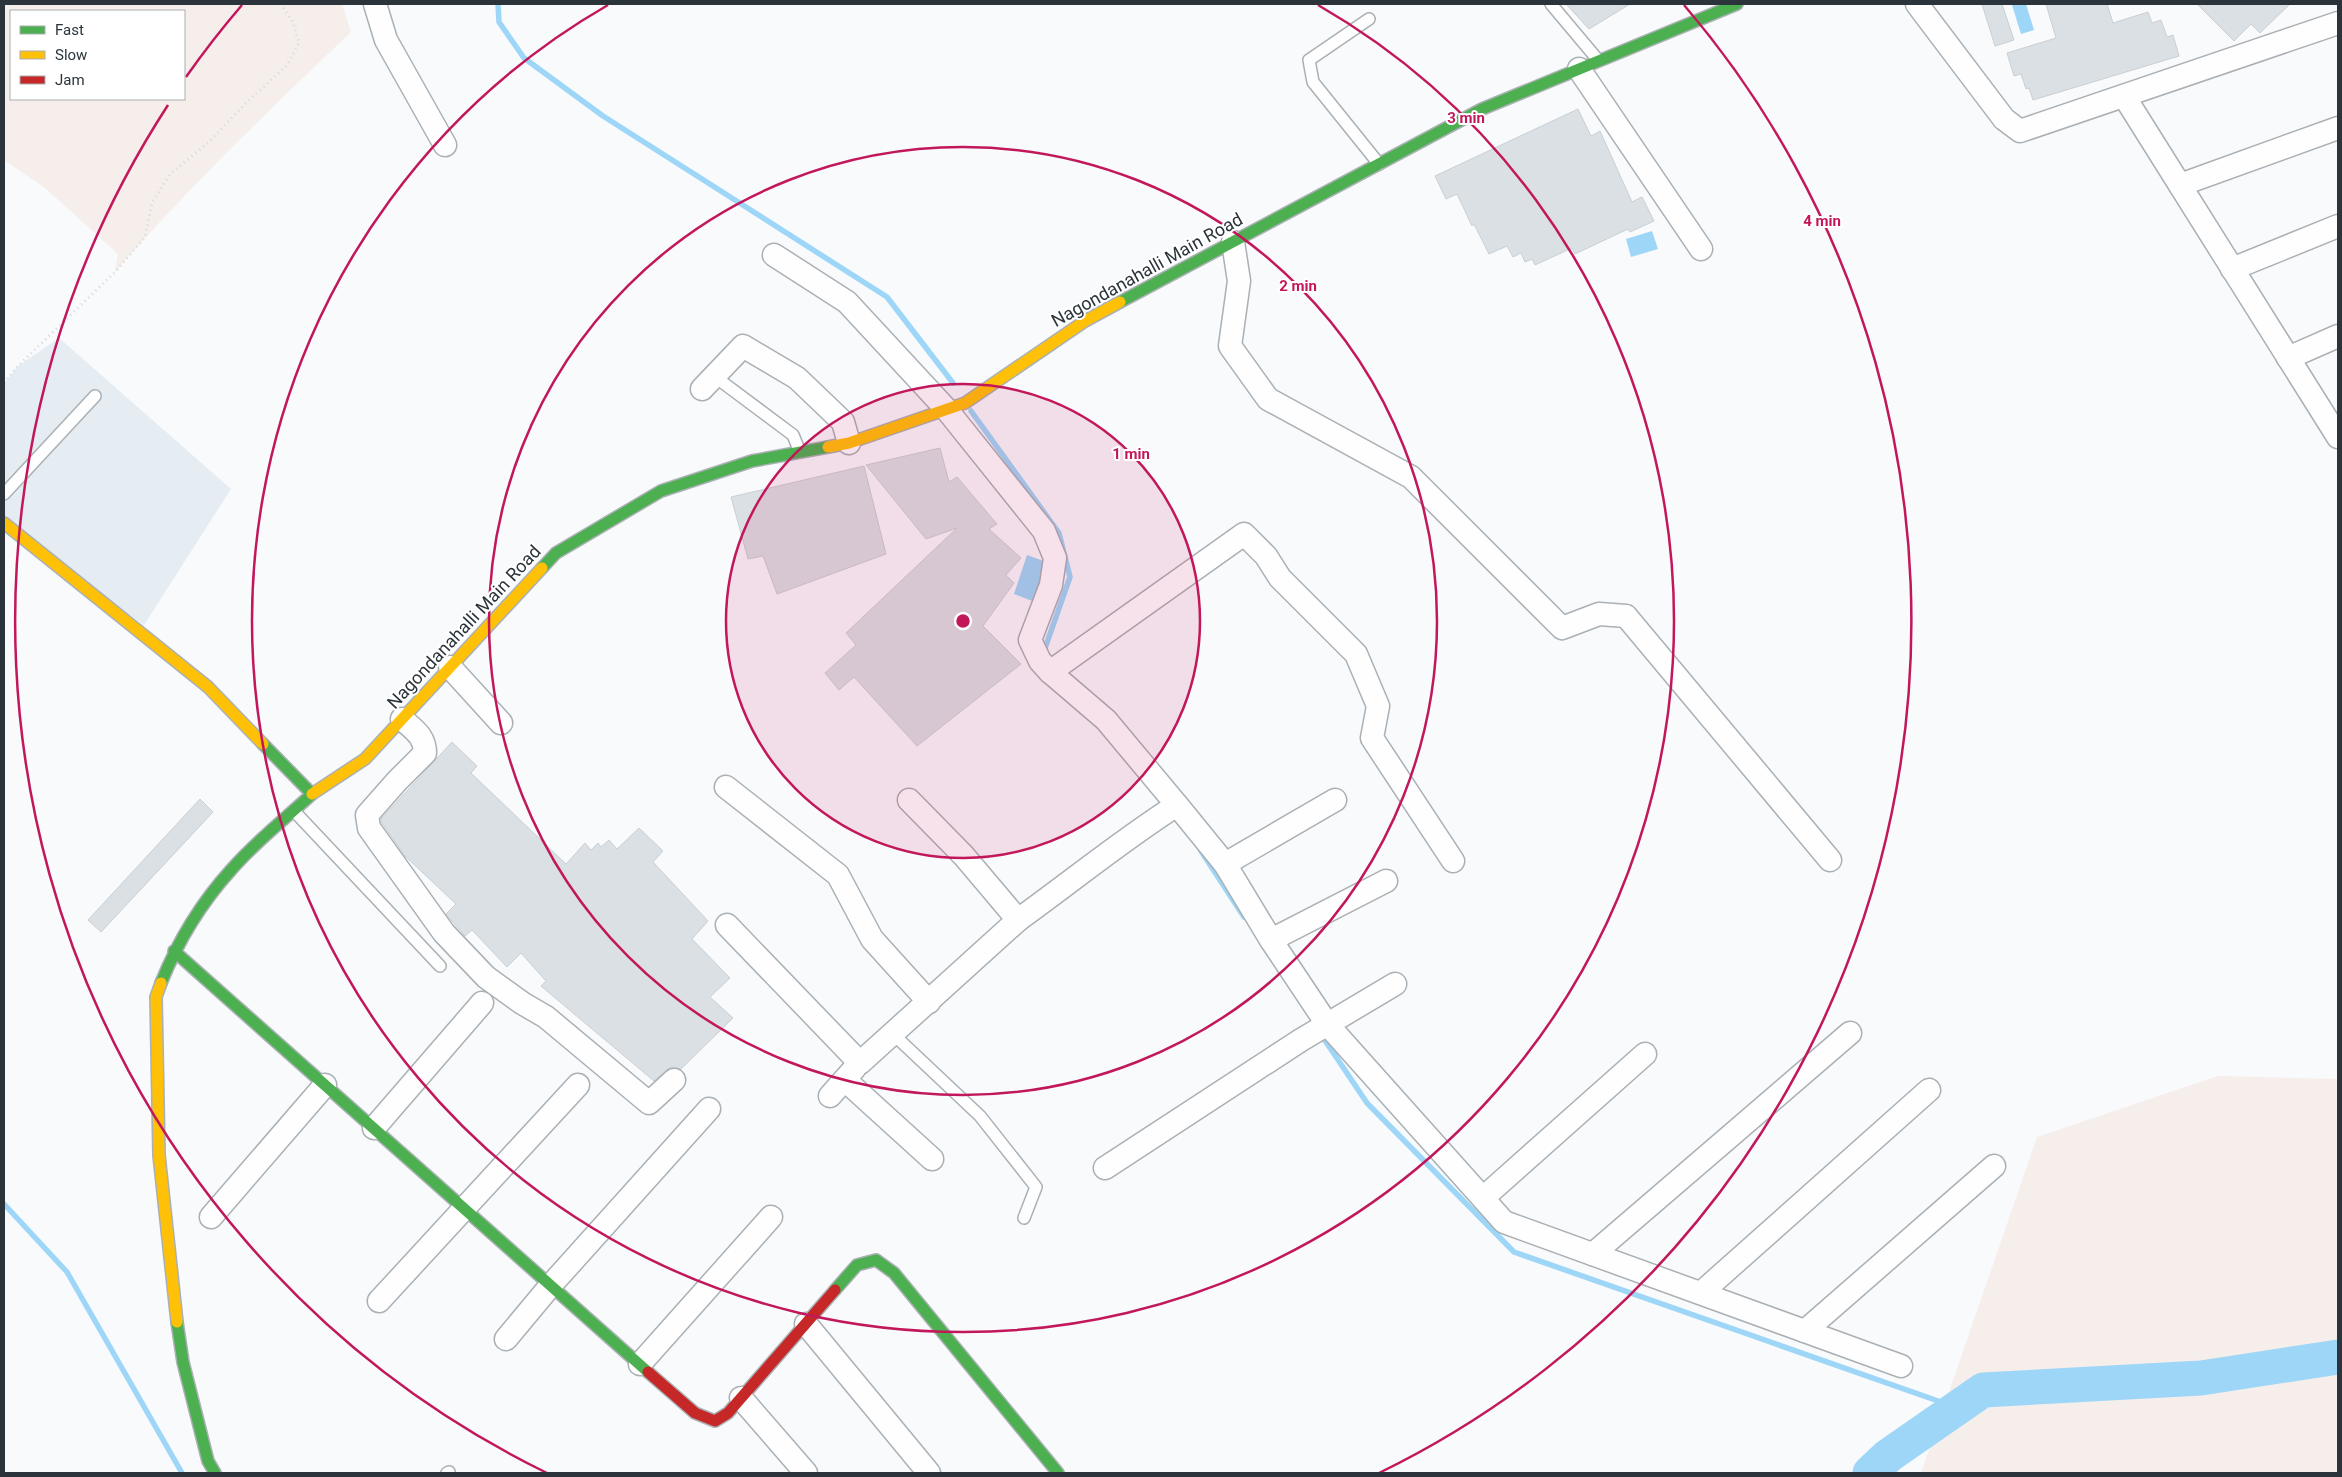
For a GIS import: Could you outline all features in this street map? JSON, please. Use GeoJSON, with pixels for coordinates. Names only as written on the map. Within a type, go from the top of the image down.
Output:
{"type":"FeatureCollection","features":[{"type":"Feature","properties":{"kind":"street"},"geometry":{"type":"LineString","coordinates":[[375,4],[386,40],[445,145]]}},
{"type":"Feature","properties":{"kind":"street","name":"Nagondanahalli Main Road"},"geometry":{"type":"LineString","coordinates":[[216,1473],[208,1461],[183,1362],[173,1299],[159,1154],[156,997],[174,951],[207,898],[232,868],[312,794],[365,759],[556,553],[662,491],[752,461],[849,443],[965,403],[1085,322],[1482,109],[1737,4]]}},
{"type":"Feature","properties":{"kind":"street"},"geometry":{"type":"LineString","coordinates":[[1917,4],[2004,119],[2020,132],[2338,23]]}},
{"type":"Feature","properties":{"kind":"street"},"geometry":{"type":"LineString","coordinates":[[1589,65],[1701,249]]}},
{"type":"Feature","properties":{"kind":"street"},"geometry":{"type":"LineString","coordinates":[[2124,96],[2338,437]]}},
{"type":"Feature","properties":{"kind":"street"},"geometry":{"type":"LineString","coordinates":[[2180,185],[2338,128]]}},
{"type":"Feature","properties":{"kind":"street"},"geometry":{"type":"LineString","coordinates":[[2232,269],[2338,226]]}},
{"type":"Feature","properties":{"kind":"street"},"geometry":{"type":"LineString","coordinates":[[1234,242],[1239,281],[1230,346],[1268,399],[1411,477],[1562,628],[1599,614],[1626,616],[1830,860]]}},
{"type":"Feature","properties":{"kind":"street"},"geometry":{"type":"LineString","coordinates":[[774,255],[848,302],[947,410],[1044,531],[1055,558],[1051,585],[1030,640],[1040,661],[1050,672],[1106,720],[1177,805],[1225,864],[1271,940],[1327,1024],[1504,1222],[1901,1366]]}},
{"type":"Feature","properties":{"kind":"street"},"geometry":{"type":"LineString","coordinates":[[2288,358],[2338,336]]}},
{"type":"Feature","properties":{"kind":"street"},"geometry":{"type":"LineString","coordinates":[[708,383],[743,346],[797,378],[843,422],[849,443]]}},
{"type":"Feature","properties":{"kind":"street"},"geometry":{"type":"LineString","coordinates":[[4,523],[208,687],[312,794]]}},
{"type":"Feature","properties":{"kind":"street"},"geometry":{"type":"LineString","coordinates":[[1050,672],[1244,534],[1266,556],[1280,578],[1356,654],[1378,706],[1372,738],[1453,861]]}},
{"type":"Feature","properties":{"kind":"street"},"geometry":{"type":"LineString","coordinates":[[450,667],[501,724]]}},
{"type":"Feature","properties":{"kind":"street"},"geometry":{"type":"LineString","coordinates":[[402,719],[421,736],[425,744],[425,754],[374,805],[367,815],[369,828],[444,934],[486,977],[522,1003],[546,1017],[649,1103],[674,1080]]}},
{"type":"Feature","properties":{"kind":"street"},"geometry":{"type":"LineString","coordinates":[[726,787],[828,864],[838,875],[872,939],[929,1002]]}},
{"type":"Feature","properties":{"kind":"street"},"geometry":{"type":"LineString","coordinates":[[908,800],[964,856],[1018,920]]}},
{"type":"Feature","properties":{"kind":"street"},"geometry":{"type":"LineString","coordinates":[[1225,864],[1335,800]]}},
{"type":"Feature","properties":{"kind":"street"},"geometry":{"type":"LineString","coordinates":[[932,1159],[838,1088],[860,1063],[1018,920],[1146,825],[1177,805]]}},
{"type":"Feature","properties":{"kind":"street"},"geometry":{"type":"LineString","coordinates":[[1271,940],[1386,881]]}},
{"type":"Feature","properties":{"kind":"street"},"geometry":{"type":"LineString","coordinates":[[727,925],[860,1063]]}},
{"type":"Feature","properties":{"kind":"street"},"geometry":{"type":"LineString","coordinates":[[174,951],[695,1413],[715,1421],[728,1413],[857,1265],[876,1260],[894,1273],[1058,1473]]}},
{"type":"Feature","properties":{"kind":"street"},"geometry":{"type":"LineString","coordinates":[[1105,1168],[1327,1024],[1395,984]]}},
{"type":"Feature","properties":{"kind":"street"},"geometry":{"type":"LineString","coordinates":[[374,1128],[482,1003]]}},
{"type":"Feature","properties":{"kind":"street"},"geometry":{"type":"LineString","coordinates":[[1593,1254],[1850,1033]]}},
{"type":"Feature","properties":{"kind":"street"},"geometry":{"type":"LineString","coordinates":[[1483,1198],[1645,1054]]}},
{"type":"Feature","properties":{"kind":"street"},"geometry":{"type":"LineString","coordinates":[[211,1216],[325,1085]]}},
{"type":"Feature","properties":{"kind":"street"},"geometry":{"type":"LineString","coordinates":[[378,1301],[578,1085]]}},
{"type":"Feature","properties":{"kind":"street"},"geometry":{"type":"LineString","coordinates":[[1701,1293],[1929,1090]]}},
{"type":"Feature","properties":{"kind":"street"},"geometry":{"type":"LineString","coordinates":[[506,1339],[551,1285],[709,1109]]}},
{"type":"Feature","properties":{"kind":"street"},"geometry":{"type":"LineString","coordinates":[[1805,1331],[1994,1166]]}},
{"type":"Feature","properties":{"kind":"street"},"geometry":{"type":"LineString","coordinates":[[640,1364],[771,1217]]}},
{"type":"Feature","properties":{"kind":"street"},"geometry":{"type":"LineString","coordinates":[[806,1324],[930,1473]]}},
{"type":"Feature","properties":{"kind":"street"},"geometry":{"type":"LineString","coordinates":[[742,1398],[806,1473]]}},
{"type":"Feature","properties":{"kind":"lane"},"geometry":{"type":"LineString","coordinates":[[1552,4],[1589,65]]}},
{"type":"Feature","properties":{"kind":"lane"},"geometry":{"type":"LineString","coordinates":[[1369,19],[1309,60],[1313,82],[1379,164]]}},
{"type":"Feature","properties":{"kind":"lane"},"geometry":{"type":"LineString","coordinates":[[708,383],[769,415],[793,435],[800,452]]}},
{"type":"Feature","properties":{"kind":"lane"},"geometry":{"type":"LineString","coordinates":[[4,494],[95,396]]}},
{"type":"Feature","properties":{"kind":"lane"},"geometry":{"type":"LineString","coordinates":[[294,811],[440,966]]}},
{"type":"Feature","properties":{"kind":"lane"},"geometry":{"type":"LineString","coordinates":[[893,1034],[980,1116],[1036,1187],[1024,1218]]}},
{"type":"Feature","properties":{"kind":"path"},"geometry":{"type":"LineString","coordinates":[[4,383],[17,367],[115,272],[145,237],[152,203],[170,174],[208,142],[287,65],[299,43],[293,22],[280,4]]}},
{"type":"Feature","properties":{"kind":"shaded area"},"geometry":{"type":"Polygon","coordinates":[[[4,4],[342,4],[351,32],[260,119],[201,179],[115,272],[118,254],[45,188],[4,160],[4,4]]]}},
{"type":"Feature","properties":{"kind":"shaded area"},"geometry":{"type":"Polygon","coordinates":[[[59,338],[231,489],[144,625],[4,523],[4,384],[17,367],[59,338]]]}},
{"type":"Feature","properties":{"kind":"shaded area"},"geometry":{"type":"Polygon","coordinates":[[[2218,1076],[2338,1079],[2338,1473],[1921,1473],[2037,1137],[2218,1076]]]}},
{"type":"Feature","properties":{"kind":"water"},"geometry":{"type":"Polygon","coordinates":[[[2026,4],[2034,30],[2021,34],[2012,5],[2026,4]]]}},
{"type":"Feature","properties":{"kind":"water"},"geometry":{"type":"Polygon","coordinates":[[[1652,231],[1658,249],[1631,257],[1626,239],[1652,231]]]}},
{"type":"Feature","properties":{"kind":"water"},"geometry":{"type":"Polygon","coordinates":[[[1027,555],[1049,563],[1035,602],[1014,594],[1027,555]]]}},
{"type":"Feature","properties":{"kind":"building"},"geometry":{"type":"Polygon","coordinates":[[[1566,4],[1630,4],[1589,29],[1566,4]]]}},
{"type":"Feature","properties":{"kind":"building"},"geometry":{"type":"Polygon","coordinates":[[[1982,4],[2002,4],[2014,40],[1995,46],[1982,4]]]}},
{"type":"Feature","properties":{"kind":"building"},"geometry":{"type":"Polygon","coordinates":[[[2046,4],[2107,4],[2113,23],[2148,12],[2152,23],[2161,20],[2167,37],[2173,35],[2179,56],[2033,100],[2029,88],[2026,89],[2021,74],[2014,76],[2007,53],[2056,38],[2046,4]]]}},
{"type":"Feature","properties":{"kind":"building"},"geometry":{"type":"Polygon","coordinates":[[[2197,4],[2290,4],[2260,33],[2251,24],[2234,41],[2197,4]]]}},
{"type":"Feature","properties":{"kind":"building"},"geometry":{"type":"Polygon","coordinates":[[[1578,109],[1591,136],[1600,131],[1632,202],[1642,197],[1654,221],[1630,232],[1628,229],[1575,254],[1572,248],[1535,265],[1532,259],[1525,262],[1521,253],[1513,257],[1507,246],[1489,254],[1474,224],[1472,226],[1457,194],[1446,199],[1435,176],[1578,109]]]}},
{"type":"Feature","properties":{"kind":"building"},"geometry":{"type":"Polygon","coordinates":[[[940,448],[949,482],[957,477],[997,524],[989,529],[1021,558],[1006,575],[1014,583],[983,626],[1021,664],[917,746],[854,677],[839,690],[825,673],[856,645],[846,633],[957,528],[926,539],[866,465],[940,448]]]}},
{"type":"Feature","properties":{"kind":"building"},"geometry":{"type":"Polygon","coordinates":[[[864,466],[886,554],[777,594],[763,556],[748,559],[731,497],[864,466]]]}},
{"type":"Feature","properties":{"kind":"building"},"geometry":{"type":"Polygon","coordinates":[[[452,742],[477,766],[471,773],[566,864],[585,843],[591,850],[598,843],[601,847],[609,840],[617,849],[639,828],[663,851],[653,862],[708,921],[692,939],[730,978],[710,997],[733,1018],[681,1069],[671,1067],[654,1081],[541,986],[546,981],[521,953],[507,967],[472,930],[465,936],[446,914],[456,904],[405,856],[381,819],[452,742]]]}},
{"type":"Feature","properties":{"kind":"building"},"geometry":{"type":"Polygon","coordinates":[[[200,799],[213,812],[101,932],[88,920],[200,799]]]}},
{"type":"Feature","properties":{"kind":"waterway"},"geometry":{"type":"LineString","coordinates":[[498,4],[499,22],[524,58],[603,116],[887,297],[953,383]]}},
{"type":"Feature","properties":{"kind":"waterway"},"geometry":{"type":"LineString","coordinates":[[971,411],[1059,533],[1070,577],[1044,651]]}},
{"type":"Feature","properties":{"kind":"waterway"},"geometry":{"type":"LineString","coordinates":[[1201,851],[1244,917]]}},
{"type":"Feature","properties":{"kind":"waterway"},"geometry":{"type":"LineString","coordinates":[[1320,1033],[1367,1103],[1514,1252],[1958,1408]]}},
{"type":"Feature","properties":{"kind":"waterway"},"geometry":{"type":"LineString","coordinates":[[4,1204],[67,1272],[182,1473]]}},
{"type":"Feature","properties":{"kind":"waterway"},"geometry":{"type":"LineString","coordinates":[[1870,1473],[1888,1456],[1983,1390],[2201,1378],[2338,1357]]}},
{"type":"Feature","properties":{"kind":"traffic: fast"},"geometry":{"type":"LineString","coordinates":[[1120,302],[1482,109],[1737,4]]}},
{"type":"Feature","properties":{"kind":"traffic: fast"},"geometry":{"type":"LineString","coordinates":[[542,568],[556,553],[661,491],[752,461],[828,447]]}},
{"type":"Feature","properties":{"kind":"traffic: fast"},"geometry":{"type":"LineString","coordinates":[[161,983],[191,923],[220,883],[250,850],[312,794],[263,744]]}},
{"type":"Feature","properties":{"kind":"traffic: fast"},"geometry":{"type":"LineString","coordinates":[[174,951],[648,1372]]}},
{"type":"Feature","properties":{"kind":"traffic: fast"},"geometry":{"type":"LineString","coordinates":[[835,1290],[857,1265],[876,1260],[894,1273],[1058,1473]]}},
{"type":"Feature","properties":{"kind":"traffic: fast"},"geometry":{"type":"LineString","coordinates":[[177,1322],[183,1362],[208,1461],[215,1473]]}},
{"type":"Feature","properties":{"kind":"traffic: slow"},"geometry":{"type":"LineString","coordinates":[[828,447],[849,443],[965,403],[1085,321],[1120,302]]}},
{"type":"Feature","properties":{"kind":"traffic: slow"},"geometry":{"type":"LineString","coordinates":[[4,523],[208,687],[263,744]]}},
{"type":"Feature","properties":{"kind":"traffic: slow"},"geometry":{"type":"LineString","coordinates":[[312,794],[365,759],[542,568]]}},
{"type":"Feature","properties":{"kind":"traffic: slow"},"geometry":{"type":"LineString","coordinates":[[161,983],[156,997],[159,1155],[177,1322]]}},
{"type":"Feature","properties":{"kind":"traffic: jam"},"geometry":{"type":"LineString","coordinates":[[648,1372],[695,1413],[715,1421],[728,1413],[835,1290]]}}]}
